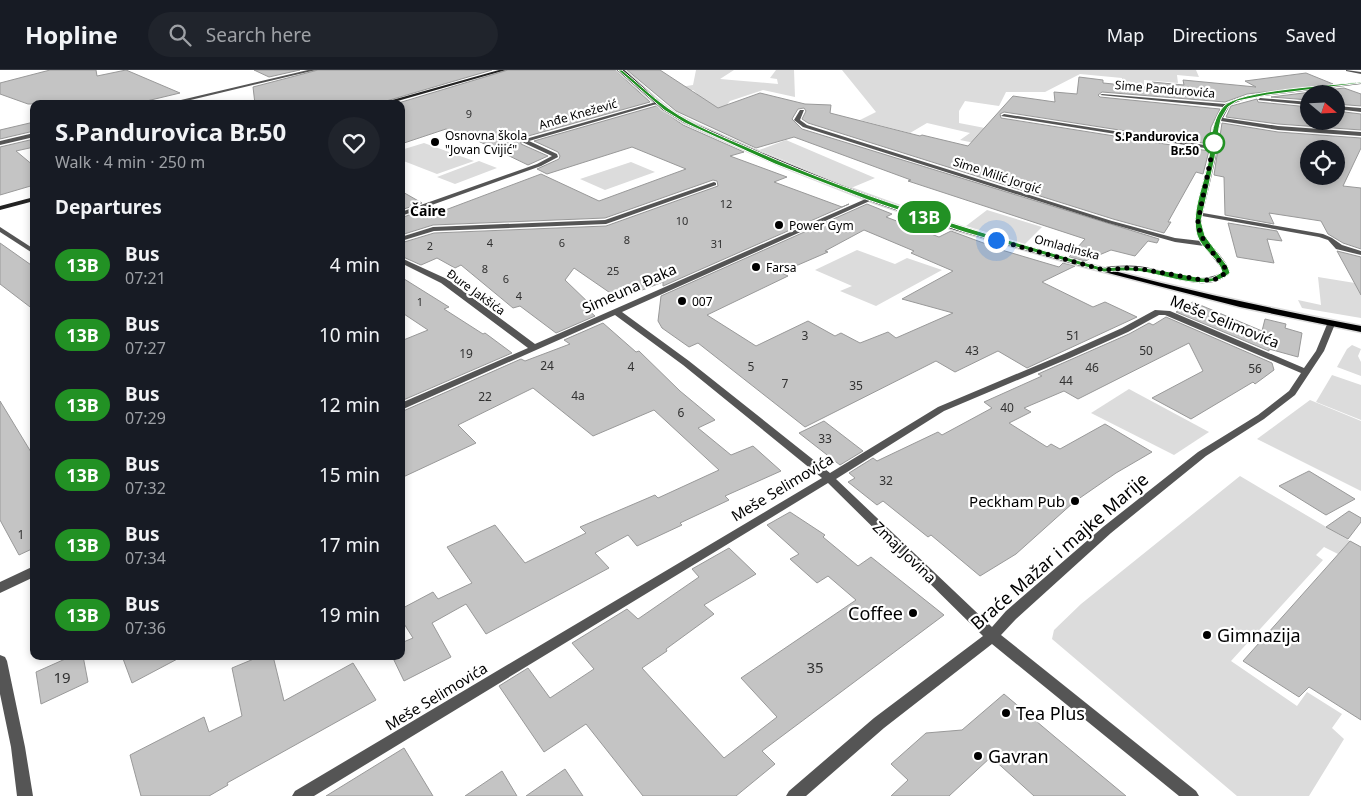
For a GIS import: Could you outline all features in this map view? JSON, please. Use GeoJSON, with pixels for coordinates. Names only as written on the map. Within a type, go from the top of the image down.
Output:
{"type":"FeatureCollection","features":[{"type":"Feature","properties":{"kind":"main road","name":"Omladinska"},"geometry":{"type":"LineString","coordinates":[[620,70],[672,114],[778,162],[870,199],[966,231],[1104,270],[1180,290],[1361,329]]}},
{"type":"Feature","properties":{"kind":"street"},"geometry":{"type":"LineString","coordinates":[[183,100],[314,70]]}},
{"type":"Feature","properties":{"kind":"street"},"geometry":{"type":"LineString","coordinates":[[395,100],[504,70]]}},
{"type":"Feature","properties":{"kind":"street"},"geometry":{"type":"LineString","coordinates":[[1348,70],[1361,73]]}},
{"type":"Feature","properties":{"kind":"street","name":"Sime Pandurovića"},"geometry":{"type":"LineString","coordinates":[[1104,270],[1136,268],[1202,280],[1221,278],[1226,273],[1225,268],[1206,244],[1198,228],[1218,119],[1226,106],[1235,100],[1247,97],[1361,83]]}},
{"type":"Feature","properties":{"kind":"street","name":"Sime Pandurovića"},"geometry":{"type":"LineString","coordinates":[[1102,95],[1226,106]]}},
{"type":"Feature","properties":{"kind":"street"},"geometry":{"type":"LineString","coordinates":[[1247,97],[1300,103]]}},
{"type":"Feature","properties":{"kind":"street","name":"Anđe Knežević"},"geometry":{"type":"LineString","coordinates":[[405,213],[539,165],[555,157],[555,155],[524,141],[658,103]]}},
{"type":"Feature","properties":{"kind":"street"},"geometry":{"type":"LineString","coordinates":[[1345,108],[1361,110]]}},
{"type":"Feature","properties":{"kind":"street","name":"Sime Milić Jorgić"},"geometry":{"type":"LineString","coordinates":[[802,111],[796,120],[798,123],[814,129],[1110,222],[1175,240],[1206,244]]}},
{"type":"Feature","properties":{"kind":"street"},"geometry":{"type":"LineString","coordinates":[[1004,116],[1213,148]]}},
{"type":"Feature","properties":{"kind":"street"},"geometry":{"type":"LineString","coordinates":[[1218,119],[1278,128],[1361,134]]}},
{"type":"Feature","properties":{"kind":"street"},"geometry":{"type":"LineString","coordinates":[[0,143],[30,138]]}},
{"type":"Feature","properties":{"kind":"street","name":"Simeuna Đaka"},"geometry":{"type":"LineString","coordinates":[[405,405],[870,199]]}},
{"type":"Feature","properties":{"kind":"street"},"geometry":{"type":"LineString","coordinates":[[0,208],[30,200]]}},
{"type":"Feature","properties":{"kind":"street"},"geometry":{"type":"LineString","coordinates":[[1200,214],[1326,236],[1339,247],[1361,253]]}},
{"type":"Feature","properties":{"kind":"street"},"geometry":{"type":"LineString","coordinates":[[0,229],[30,249]]}},
{"type":"Feature","properties":{"kind":"street","name":"Đure Jakšića"},"geometry":{"type":"LineString","coordinates":[[405,262],[444,282],[534,348]]}},
{"type":"Feature","properties":{"kind":"street","name":"Zmaj Jovina"},"geometry":{"type":"LineString","coordinates":[[616,312],[690,366],[829,478],[992,636],[1191,796]]}},
{"type":"Feature","properties":{"kind":"street","name":"Meše Selimovića"},"geometry":{"type":"LineString","coordinates":[[300,796],[941,409],[1076,352],[1158,312],[1167,313],[1305,371]]}},
{"type":"Feature","properties":{"kind":"street","name":"Braće Mažar i majke Marije"},"geometry":{"type":"LineString","coordinates":[[794,796],[879,723],[992,636],[1011,615],[1114,524],[1202,454],[1261,417],[1292,393],[1320,351],[1331,324]]}},
{"type":"Feature","properties":{"kind":"street"},"geometry":{"type":"LineString","coordinates":[[0,588],[30,574]]}},
{"type":"Feature","properties":{"kind":"street"},"geometry":{"type":"LineString","coordinates":[[0,662],[18,747],[25,796]]}},
{"type":"Feature","properties":{"kind":"lane"},"geometry":{"type":"LineString","coordinates":[[405,238],[433,229],[606,222],[714,184]]}},
{"type":"Feature","properties":{"kind":"shaded area"},"geometry":{"type":"Polygon","coordinates":[[[696,70],[734,70],[720,79],[778,84],[777,79],[770,78],[776,70],[794,70],[795,97],[763,90],[730,101],[724,108],[713,110],[693,90],[660,94],[655,91],[693,85],[696,70]]]}},
{"type":"Feature","properties":{"kind":"shaded area"},"geometry":{"type":"Polygon","coordinates":[[[842,70],[1196,70],[1199,77],[1177,75],[1178,83],[1144,80],[1144,86],[1123,84],[1122,78],[1080,74],[1045,92],[1006,92],[999,106],[965,101],[959,111],[959,123],[1016,134],[999,148],[960,140],[970,133],[927,123],[910,133],[860,120],[876,112],[842,70]]]}},
{"type":"Feature","properties":{"kind":"shaded area"},"geometry":{"type":"Polygon","coordinates":[[[786,140],[875,178],[851,188],[759,150],[786,140]]]}},
{"type":"Feature","properties":{"kind":"shaded area"},"geometry":{"type":"Polygon","coordinates":[[[424,143],[474,161],[437,174],[405,162],[405,149],[424,143]]]}},
{"type":"Feature","properties":{"kind":"shaded area"},"geometry":{"type":"Polygon","coordinates":[[[479,161],[497,168],[455,184],[437,177],[479,161]]]}},
{"type":"Feature","properties":{"kind":"shaded area"},"geometry":{"type":"Polygon","coordinates":[[[631,162],[655,172],[605,190],[580,179],[631,162]]]}},
{"type":"Feature","properties":{"kind":"shaded area"},"geometry":{"type":"Polygon","coordinates":[[[987,210],[1042,227],[1025,244],[966,226],[987,210]]]}},
{"type":"Feature","properties":{"kind":"shaded area"},"geometry":{"type":"Polygon","coordinates":[[[857,250],[895,264],[907,258],[942,270],[876,306],[840,291],[852,286],[815,270],[857,250]]]}},
{"type":"Feature","properties":{"kind":"shaded area"},"geometry":{"type":"Polygon","coordinates":[[[1318,277],[1361,284],[1361,318],[1302,308],[1298,300],[1321,305],[1318,277]]]}},
{"type":"Feature","properties":{"kind":"shaded area"},"geometry":{"type":"Polygon","coordinates":[[[1352,345],[1361,349],[1358,356],[1361,362],[1361,376],[1337,367],[1347,349],[1352,345]]]}},
{"type":"Feature","properties":{"kind":"shaded area"},"geometry":{"type":"Polygon","coordinates":[[[1332,375],[1361,385],[1361,420],[1316,402],[1332,375]]]}},
{"type":"Feature","properties":{"kind":"shaded area"},"geometry":{"type":"Polygon","coordinates":[[[1129,389],[1209,432],[1174,455],[1091,413],[1129,389]]]}},
{"type":"Feature","properties":{"kind":"shaded area"},"geometry":{"type":"Polygon","coordinates":[[[1310,400],[1361,421],[1361,491],[1257,439],[1310,400]]]}},
{"type":"Feature","properties":{"kind":"shaded area","name":"Gimnazija"},"geometry":{"type":"Polygon","coordinates":[[[1240,476],[1350,541],[1338,554],[1324,547],[1316,555],[1323,560],[1231,661],[1297,706],[1307,692],[1342,714],[1332,728],[1344,739],[1309,796],[1237,796],[1052,639],[1054,630],[1081,604],[1240,476]]]}},
{"type":"Feature","properties":{"kind":"building"},"geometry":{"type":"Polygon","coordinates":[[[50,70],[96,70],[97,76],[126,70],[180,93],[151,100],[30,100],[30,104],[28,104],[0,94],[0,83],[50,70]]]}},
{"type":"Feature","properties":{"kind":"building"},"geometry":{"type":"Polygon","coordinates":[[[254,70],[300,70],[269,77],[254,70]]]}},
{"type":"Feature","properties":{"kind":"building"},"geometry":{"type":"Polygon","coordinates":[[[318,70],[492,70],[390,100],[255,100],[253,87],[318,70]]]}},
{"type":"Feature","properties":{"kind":"building"},"geometry":{"type":"Polygon","coordinates":[[[508,70],[615,70],[650,102],[521,138],[521,144],[548,156],[528,165],[474,139],[470,140],[446,129],[405,143],[405,101],[508,70]]]}},
{"type":"Feature","properties":{"kind":"building"},"geometry":{"type":"Polygon","coordinates":[[[627,70],[660,70],[718,108],[760,93],[805,104],[831,105],[830,113],[968,146],[1013,96],[1055,102],[1054,92],[1077,94],[1079,77],[1103,80],[1103,83],[1154,88],[1152,82],[1184,85],[1183,80],[1256,87],[1245,81],[1306,73],[1333,84],[1300,85],[1300,88],[1247,94],[1225,102],[1102,92],[1098,95],[1100,97],[1220,109],[1211,127],[1209,144],[1004,112],[1000,114],[1001,118],[1209,151],[1203,174],[1196,172],[1168,222],[1171,222],[1164,233],[1113,219],[808,123],[802,119],[806,111],[804,108],[798,109],[792,119],[802,129],[1159,239],[1157,243],[1148,241],[1135,256],[1111,250],[1085,261],[1069,257],[1085,239],[908,181],[911,180],[794,137],[756,148],[676,111],[627,70]]]}},
{"type":"Feature","properties":{"kind":"building"},"geometry":{"type":"Polygon","coordinates":[[[1345,88],[1361,94],[1361,106],[1345,105],[1345,88]]]}},
{"type":"Feature","properties":{"kind":"building"},"geometry":{"type":"Polygon","coordinates":[[[1300,93],[1300,99],[1271,97],[1300,93]]]}},
{"type":"Feature","properties":{"kind":"building"},"geometry":{"type":"Polygon","coordinates":[[[1257,99],[1258,102],[1300,106],[1300,126],[1226,117],[1231,106],[1257,99]]]}},
{"type":"Feature","properties":{"kind":"building"},"geometry":{"type":"Polygon","coordinates":[[[656,106],[683,125],[744,152],[730,156],[787,177],[774,182],[842,207],[849,204],[663,286],[663,282],[619,299],[574,268],[565,280],[594,308],[588,310],[595,316],[556,333],[520,306],[513,308],[461,265],[455,268],[437,258],[421,265],[405,258],[405,242],[434,233],[606,226],[718,186],[717,181],[713,180],[605,218],[433,225],[405,234],[405,217],[431,207],[440,212],[541,174],[599,201],[686,169],[632,147],[547,174],[537,169],[559,159],[560,156],[558,152],[534,141],[656,106]]]}},
{"type":"Feature","properties":{"kind":"building"},"geometry":{"type":"Polygon","coordinates":[[[1345,112],[1361,114],[1361,130],[1345,129],[1345,112]]]}},
{"type":"Feature","properties":{"kind":"building"},"geometry":{"type":"Polygon","coordinates":[[[30,123],[30,132],[0,139],[0,130],[30,123]]]}},
{"type":"Feature","properties":{"kind":"building"},"geometry":{"type":"Polygon","coordinates":[[[1222,123],[1278,132],[1361,138],[1361,148],[1345,182],[1345,140],[1300,140],[1300,185],[1343,185],[1361,188],[1361,249],[1343,243],[1328,234],[1321,221],[1269,213],[1274,224],[1225,215],[1224,177],[1214,175],[1222,123]]]}},
{"type":"Feature","properties":{"kind":"building"},"geometry":{"type":"Polygon","coordinates":[[[30,140],[30,148],[16,151],[30,163],[30,186],[0,195],[0,147],[30,140]]]}},
{"type":"Feature","properties":{"kind":"building"},"geometry":{"type":"Polygon","coordinates":[[[405,193],[422,203],[405,209],[405,193]]]}},
{"type":"Feature","properties":{"kind":"building"},"geometry":{"type":"Polygon","coordinates":[[[867,204],[892,214],[886,217],[939,237],[951,231],[1005,251],[1059,267],[1063,263],[1075,266],[1042,282],[1093,307],[1105,302],[1137,317],[1027,368],[998,351],[955,372],[936,361],[805,427],[698,343],[689,347],[662,328],[658,321],[661,296],[867,204]],[[864,230],[825,251],[828,252],[791,268],[788,267],[790,268],[780,272],[788,276],[707,315],[756,346],[808,321],[835,336],[841,333],[860,343],[888,332],[896,338],[953,313],[902,299],[953,271],[911,253],[914,251],[864,230]]]}},
{"type":"Feature","properties":{"kind":"building"},"geometry":{"type":"Polygon","coordinates":[[[1228,223],[1277,231],[1282,241],[1267,239],[1274,263],[1237,257],[1228,223]]]}},
{"type":"Feature","properties":{"kind":"building"},"geometry":{"type":"Polygon","coordinates":[[[0,243],[30,264],[30,307],[0,284],[0,243]]]}},
{"type":"Feature","properties":{"kind":"building"},"geometry":{"type":"Polygon","coordinates":[[[1337,251],[1361,257],[1361,295],[1337,251]]]}},
{"type":"Feature","properties":{"kind":"building"},"geometry":{"type":"Polygon","coordinates":[[[405,280],[449,307],[444,309],[483,334],[485,333],[512,353],[405,399],[405,339],[428,330],[405,315],[405,280]]]}},
{"type":"Feature","properties":{"kind":"building"},"geometry":{"type":"Polygon","coordinates":[[[1193,302],[1262,331],[1265,319],[1286,324],[1285,328],[1302,333],[1298,357],[1269,349],[1269,351],[1176,312],[1193,302]]]}},
{"type":"Feature","properties":{"kind":"building"},"geometry":{"type":"Polygon","coordinates":[[[1166,317],[1272,363],[1274,370],[1255,384],[1253,382],[1191,419],[1152,398],[1203,371],[1189,343],[1078,399],[1064,391],[1024,408],[1031,412],[1009,423],[1047,447],[1051,444],[1060,449],[1105,424],[1152,452],[1116,473],[1074,502],[1016,554],[980,576],[931,535],[928,537],[883,501],[877,505],[848,482],[855,478],[849,473],[873,458],[877,461],[938,432],[942,435],[992,408],[984,402],[1042,376],[1038,374],[1129,334],[1149,323],[1153,325],[1166,317]]]}},
{"type":"Feature","properties":{"kind":"building"},"geometry":{"type":"Polygon","coordinates":[[[603,323],[636,352],[639,351],[680,391],[715,420],[698,428],[731,455],[753,446],[781,471],[725,496],[729,500],[637,546],[628,535],[595,553],[609,568],[486,634],[466,604],[432,623],[451,657],[404,681],[394,660],[405,660],[405,641],[413,638],[405,625],[405,607],[433,592],[438,599],[472,583],[447,547],[495,525],[525,563],[586,533],[580,527],[655,495],[658,498],[719,470],[654,410],[593,436],[533,388],[458,425],[476,443],[405,476],[405,410],[521,359],[525,361],[570,344],[564,340],[603,323]]]}},
{"type":"Feature","properties":{"kind":"building"},"geometry":{"type":"Polygon","coordinates":[[[0,401],[30,450],[30,550],[19,555],[0,520],[0,401]]]}},
{"type":"Feature","properties":{"kind":"building"},"geometry":{"type":"Polygon","coordinates":[[[824,421],[863,451],[840,465],[799,433],[824,421]]]}},
{"type":"Feature","properties":{"kind":"building"},"geometry":{"type":"Polygon","coordinates":[[[1309,471],[1355,499],[1326,515],[1279,486],[1309,471]]]}},
{"type":"Feature","properties":{"kind":"building"},"geometry":{"type":"Polygon","coordinates":[[[1349,511],[1361,518],[1361,522],[1348,539],[1326,527],[1349,511]]]}},
{"type":"Feature","properties":{"kind":"building"},"geometry":{"type":"Polygon","coordinates":[[[790,512],[825,535],[823,537],[858,566],[871,557],[944,615],[762,751],[775,764],[736,796],[643,796],[586,724],[544,752],[499,686],[528,668],[550,698],[594,669],[572,643],[627,609],[638,619],[699,577],[692,569],[729,548],[756,574],[704,605],[714,614],[642,668],[724,758],[777,717],[741,678],[856,600],[828,576],[817,583],[790,559],[799,554],[767,525],[790,512]]]}},
{"type":"Feature","properties":{"kind":"building"},"geometry":{"type":"Polygon","coordinates":[[[1350,541],[1361,547],[1361,720],[1309,687],[1299,697],[1243,661],[1350,541]]]}},
{"type":"Feature","properties":{"kind":"building"},"geometry":{"type":"Polygon","coordinates":[[[63,660],[84,660],[88,682],[41,704],[36,672],[63,660]]]}},
{"type":"Feature","properties":{"kind":"building"},"geometry":{"type":"Polygon","coordinates":[[[123,660],[175,660],[132,683],[123,660]]]}},
{"type":"Feature","properties":{"kind":"building"},"geometry":{"type":"Polygon","coordinates":[[[251,660],[274,660],[284,701],[353,663],[376,700],[227,783],[228,785],[209,796],[141,796],[130,755],[204,717],[209,732],[242,716],[232,668],[251,660]]]}},
{"type":"Feature","properties":{"kind":"building"},"geometry":{"type":"Polygon","coordinates":[[[1004,694],[1126,796],[1034,796],[991,757],[949,796],[891,796],[908,780],[891,764],[926,733],[962,730],[1004,694]]]}},
{"type":"Feature","properties":{"kind":"building"},"geometry":{"type":"Polygon","coordinates":[[[404,748],[433,796],[326,796],[404,748]]]}},
{"type":"Feature","properties":{"kind":"building"},"geometry":{"type":"Polygon","coordinates":[[[565,769],[583,796],[526,796],[565,769]]]}},
{"type":"Feature","properties":{"kind":"building"},"geometry":{"type":"Polygon","coordinates":[[[502,771],[517,796],[465,796],[502,771]]]}},
{"type":"Feature","properties":{"kind":"bus line","name":"13B"},"geometry":{"type":"LineString","coordinates":[[620,70],[640,85],[665,109],[687,122],[778,162],[870,199],[966,231],[1104,270],[1142,269],[1202,280],[1221,278],[1226,273],[1221,262],[1201,237],[1198,228],[1218,119],[1226,106],[1235,100],[1247,97],[1361,83]]}},
{"type":"Feature","properties":{"kind":"place","name":"Osnovna škola \"Jovan Cvijić\""},"geometry":{"type":"Point","coordinates":[435,142]}},
{"type":"Feature","properties":{"kind":"place","name":"S.Pandurovica Br.50"},"geometry":{"type":"Point","coordinates":[1214,143]}},
{"type":"Feature","properties":{"kind":"place","name":"Power Gym"},"geometry":{"type":"Point","coordinates":[779,225]}},
{"type":"Feature","properties":{"kind":"place","name":"Farsa"},"geometry":{"type":"Point","coordinates":[756,267]}},
{"type":"Feature","properties":{"kind":"place","name":"007"},"geometry":{"type":"Point","coordinates":[682,301]}},
{"type":"Feature","properties":{"kind":"place","name":"Peckham Pub"},"geometry":{"type":"Point","coordinates":[1075,501]}},
{"type":"Feature","properties":{"kind":"place","name":"Coffee"},"geometry":{"type":"Point","coordinates":[913,613]}},
{"type":"Feature","properties":{"kind":"place","name":"Gimnazija"},"geometry":{"type":"Point","coordinates":[1207,635]}},
{"type":"Feature","properties":{"kind":"place","name":"Tea Plus"},"geometry":{"type":"Point","coordinates":[1006,713]}},
{"type":"Feature","properties":{"kind":"place","name":"Gavran"},"geometry":{"type":"Point","coordinates":[978,756]}},
{"type":"Feature","properties":{"kind":"district","name":"Čaire"},"geometry":{"type":"Point","coordinates":[428,210]}},
{"type":"Feature","properties":{"kind":"route"},"geometry":{"type":"LineString","coordinates":[[996,240],[1104,270],[1142,269],[1189,279],[1214,280],[1221,278],[1226,273],[1225,268],[1201,237],[1198,228],[1214,143]]}}]}
